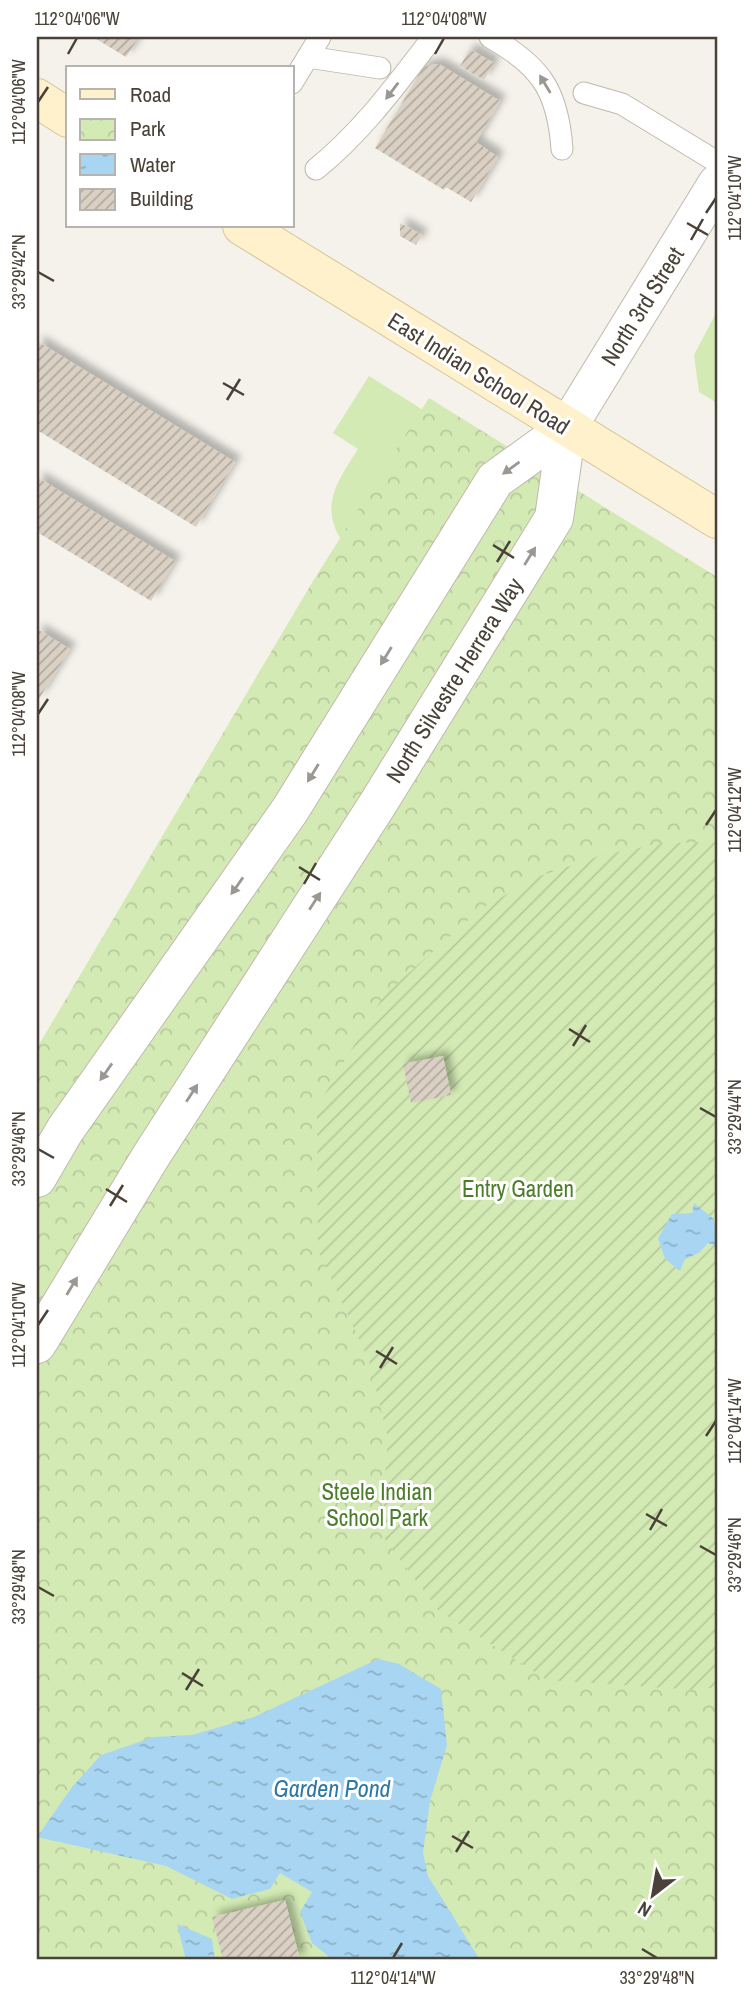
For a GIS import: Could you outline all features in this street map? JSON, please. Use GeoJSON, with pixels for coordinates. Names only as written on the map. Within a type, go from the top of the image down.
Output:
{"type":"FeatureCollection","features":[{"type":"Feature","properties":{"kind":"main road"},"geometry":{"type":"LineString","coordinates":[[37,98],[66,117]]}},
{"type":"Feature","properties":{"kind":"main road","name":"East Indian School Road"},"geometry":{"type":"LineString","coordinates":[[245,228],[717,519]]}},
{"type":"Feature","properties":{"kind":"street","name":"North 3rd Street"},"geometry":{"type":"LineString","coordinates":[[566,428],[717,184]]}},
{"type":"Feature","properties":{"kind":"street"},"geometry":{"type":"LineString","coordinates":[[37,1178],[65,1130],[290,810],[495,480],[566,428]]}},
{"type":"Feature","properties":{"kind":"street","name":"North Silvestre Herrera Way"},"geometry":{"type":"LineString","coordinates":[[37,1344],[151,1156],[379,802],[554,517],[566,428]]}},
{"type":"Feature","properties":{"kind":"lane"},"geometry":{"type":"LineString","coordinates":[[294,80],[320,37]]}},
{"type":"Feature","properties":{"kind":"lane"},"geometry":{"type":"LineString","coordinates":[[316,169],[372,117],[433,37]]}},
{"type":"Feature","properties":{"kind":"lane"},"geometry":{"type":"LineString","coordinates":[[490,37],[515,51],[541,75],[559,118],[562,149]]}},
{"type":"Feature","properties":{"kind":"lane"},"geometry":{"type":"LineString","coordinates":[[308,57],[380,68]]}},
{"type":"Feature","properties":{"kind":"lane"},"geometry":{"type":"LineString","coordinates":[[584,93],[622,104],[717,162]]}},
{"type":"Feature","properties":{"kind":"green space"},"geometry":{"type":"Polygon","coordinates":[[[717,311],[717,403],[699,392],[694,355],[717,311]]]}},
{"type":"Feature","properties":{"kind":"green space"},"geometry":{"type":"Polygon","coordinates":[[[369,376],[431,415],[346,547],[333,521],[331,509],[342,474],[358,449],[333,433],[369,376]]]}},
{"type":"Feature","properties":{"kind":"green space","name":"Steele Indian School Park"},"geometry":{"type":"Polygon","coordinates":[[[429,398],[717,577],[717,1960],[37,1960],[37,1048],[313,581],[429,398]]]}},
{"type":"Feature","properties":{"kind":"green space","name":"Entry Garden"},"geometry":{"type":"Polygon","coordinates":[[[717,842],[717,1687],[696,1690],[547,1680],[439,1611],[381,1534],[388,1438],[369,1361],[318,1250],[317,1107],[384,995],[482,908],[537,877],[602,855],[664,843],[717,842]]]}},
{"type":"Feature","properties":{"kind":"water"},"geometry":{"type":"Polygon","coordinates":[[[694,1203],[714,1219],[717,1246],[708,1243],[699,1253],[685,1259],[680,1271],[665,1259],[658,1238],[672,1214],[692,1213],[694,1203]]]}},
{"type":"Feature","properties":{"kind":"water","name":"Garden Pond"},"geometry":{"type":"Polygon","coordinates":[[[378,1659],[399,1664],[441,1689],[447,1745],[430,1801],[423,1853],[428,1876],[480,1960],[333,1960],[312,1943],[300,1912],[312,1892],[280,1873],[270,1889],[232,1899],[166,1866],[37,1837],[72,1787],[101,1755],[154,1737],[192,1735],[254,1717],[378,1659]]]}},
{"type":"Feature","properties":{"kind":"water"},"geometry":{"type":"Polygon","coordinates":[[[177,1924],[212,1939],[215,1960],[186,1960],[177,1924]]]}},
{"type":"Feature","properties":{"kind":"building"},"geometry":{"type":"Polygon","coordinates":[[[93,37],[139,37],[126,57],[93,37]]]}},
{"type":"Feature","properties":{"kind":"building"},"geometry":{"type":"Polygon","coordinates":[[[470,49],[494,63],[484,80],[460,66],[470,49]]]}},
{"type":"Feature","properties":{"kind":"building"},"geometry":{"type":"Polygon","coordinates":[[[439,64],[500,101],[476,142],[498,157],[471,202],[446,187],[444,190],[375,148],[424,66],[439,64]]]}},
{"type":"Feature","properties":{"kind":"building"},"geometry":{"type":"Polygon","coordinates":[[[400,223],[422,235],[416,245],[400,236],[400,223]]]}},
{"type":"Feature","properties":{"kind":"building"},"geometry":{"type":"Polygon","coordinates":[[[37,341],[235,462],[196,527],[37,430],[37,341]]]}},
{"type":"Feature","properties":{"kind":"building"},"geometry":{"type":"Polygon","coordinates":[[[37,477],[175,561],[151,601],[37,532],[37,477]]]}},
{"type":"Feature","properties":{"kind":"building"},"geometry":{"type":"Polygon","coordinates":[[[37,629],[70,649],[37,702],[37,629]]]}},
{"type":"Feature","properties":{"kind":"building"},"geometry":{"type":"Polygon","coordinates":[[[443,1056],[451,1095],[411,1103],[403,1064],[443,1056]]]}},
{"type":"Feature","properties":{"kind":"building"},"geometry":{"type":"Polygon","coordinates":[[[285,1900],[300,1960],[223,1960],[212,1917],[285,1900]]]}}]}
